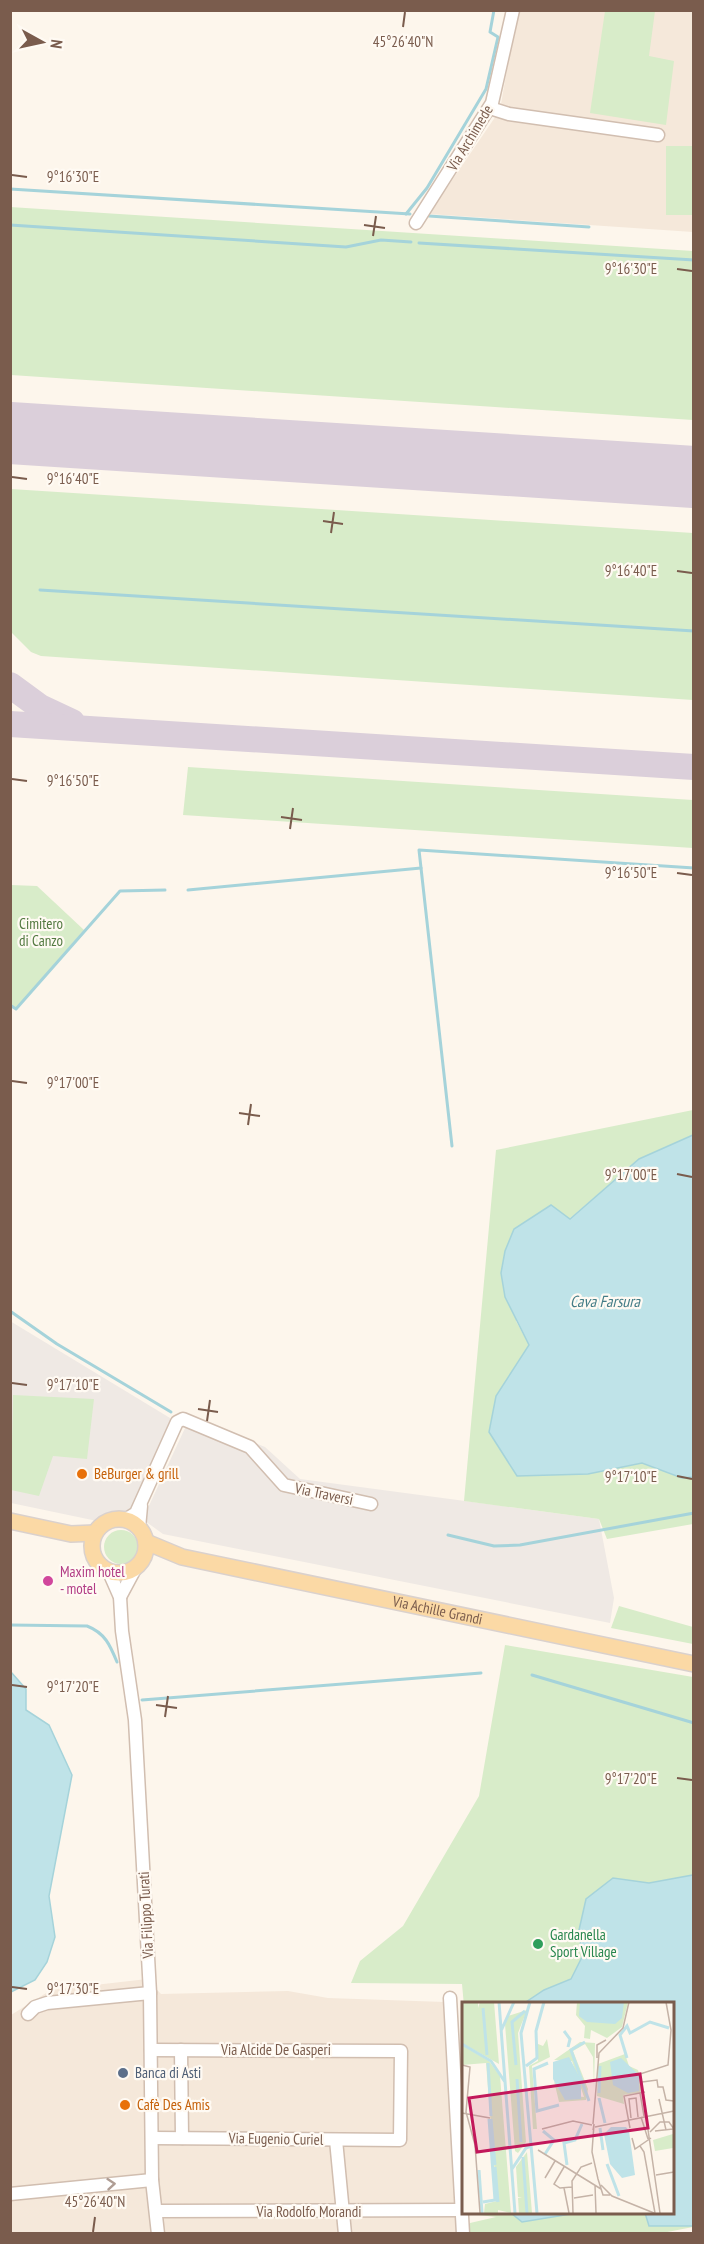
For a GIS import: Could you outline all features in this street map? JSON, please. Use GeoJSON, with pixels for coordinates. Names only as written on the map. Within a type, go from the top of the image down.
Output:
{"type":"FeatureCollection","features":[{"type":"Feature","properties":{"kind":"main road","name":"Via Achille Grandi"},"geometry":{"type":"LineString","coordinates":[[125,1520],[142,1535],[182,1557],[693,1664]]}},
{"type":"Feature","properties":{"kind":"main road"},"geometry":{"type":"LineString","coordinates":[[109,1572],[97,1562],[94,1540],[108,1522],[125,1520]]}},
{"type":"Feature","properties":{"kind":"main road"},"geometry":{"type":"LineString","coordinates":[[10,1521],[94,1540]]}},
{"type":"Feature","properties":{"kind":"main road"},"geometry":{"type":"LineString","coordinates":[[139,1564],[142,1535]]}},
{"type":"Feature","properties":{"kind":"main road","name":"Via Achille Grandi"},"geometry":{"type":"LineString","coordinates":[[109,1572],[125,1573],[139,1564],[182,1557]]}},
{"type":"Feature","properties":{"kind":"street","name":"Via Archimede"},"geometry":{"type":"LineString","coordinates":[[416,223],[490,108],[513,10]]}},
{"type":"Feature","properties":{"kind":"street"},"geometry":{"type":"LineString","coordinates":[[490,108],[509,114],[658,135]]}},
{"type":"Feature","properties":{"kind":"street","name":"Via Traversi"},"geometry":{"type":"LineString","coordinates":[[141,1505],[177,1422],[183,1419],[250,1447],[284,1485],[371,1504]]}},
{"type":"Feature","properties":{"kind":"street"},"geometry":{"type":"LineString","coordinates":[[125,1520],[136,1513],[141,1505]]}},
{"type":"Feature","properties":{"kind":"street"},"geometry":{"type":"LineString","coordinates":[[141,1505],[142,1535]]}},
{"type":"Feature","properties":{"kind":"street"},"geometry":{"type":"LineString","coordinates":[[120,1597],[139,1564]]}},
{"type":"Feature","properties":{"kind":"street","name":"Via Filippo Turati"},"geometry":{"type":"LineString","coordinates":[[109,1572],[120,1597],[122,1631],[136,1729],[150,1993],[152,2180],[158,2234]]}},
{"type":"Feature","properties":{"kind":"street"},"geometry":{"type":"LineString","coordinates":[[28,2014],[35,2007],[47,2003],[150,1993]]}},
{"type":"Feature","properties":{"kind":"street"},"geometry":{"type":"LineString","coordinates":[[450,1998],[462,2210]]}},
{"type":"Feature","properties":{"kind":"street","name":"Via Alcide De Gasperi"},"geometry":{"type":"LineString","coordinates":[[151,2050],[401,2051],[400,2140]]}},
{"type":"Feature","properties":{"kind":"street"},"geometry":{"type":"LineString","coordinates":[[180,2050],[182,2138]]}},
{"type":"Feature","properties":{"kind":"street","name":"Via Eugenio Curiel"},"geometry":{"type":"LineString","coordinates":[[152,2138],[400,2140]]}},
{"type":"Feature","properties":{"kind":"street"},"geometry":{"type":"LineString","coordinates":[[336,2140],[345,2234]]}},
{"type":"Feature","properties":{"kind":"street"},"geometry":{"type":"LineString","coordinates":[[10,2193],[152,2180]]}},
{"type":"Feature","properties":{"kind":"street","name":"Via Rodolfo Morandi"},"geometry":{"type":"LineString","coordinates":[[156,2211],[462,2210]]}},
{"type":"Feature","properties":{"kind":"street"},"geometry":{"type":"LineString","coordinates":[[462,2214],[463,2234]]}},
{"type":"Feature","properties":{"kind":"shaded area"},"geometry":{"type":"Polygon","coordinates":[[[517,11],[693,11],[693,232],[429,214],[500,110],[517,11]]]}},
{"type":"Feature","properties":{"kind":"shaded area"},"geometry":{"type":"Polygon","coordinates":[[[10,1321],[170,1418],[171,1424],[136,1508],[126,1514],[108,1515],[97,1521],[11,1503],[10,1321]]]}},
{"type":"Feature","properties":{"kind":"shaded area"},"geometry":{"type":"Polygon","coordinates":[[[202,1421],[265,1447],[300,1479],[599,1519],[614,1598],[610,1623],[163,1534],[145,1521],[147,1510],[186,1426],[202,1421]]]}},
{"type":"Feature","properties":{"kind":"shaded area"},"geometry":{"type":"Polygon","coordinates":[[[147,1979],[161,1994],[288,1991],[328,1998],[445,2002],[457,2233],[11,2234],[11,2015],[51,1990],[147,1979]]]}},
{"type":"Feature","properties":{"kind":"green space"},"geometry":{"type":"Polygon","coordinates":[[[605,11],[655,11],[649,56],[674,61],[666,125],[590,113],[605,11]]]}},
{"type":"Feature","properties":{"kind":"green space"},"geometry":{"type":"Polygon","coordinates":[[[666,146],[693,146],[693,215],[666,215],[666,146]]]}},
{"type":"Feature","properties":{"kind":"green space"},"geometry":{"type":"Polygon","coordinates":[[[10,207],[693,251],[693,420],[11,375],[10,207]]]}},
{"type":"Feature","properties":{"kind":"green space"},"geometry":{"type":"Polygon","coordinates":[[[11,489],[693,533],[693,700],[41,656],[31,652],[11,632],[11,489]]]}},
{"type":"Feature","properties":{"kind":"green space"},"geometry":{"type":"Polygon","coordinates":[[[188,767],[693,800],[693,848],[183,815],[188,767]]]}},
{"type":"Feature","properties":{"kind":"green space","name":"Cimitero di Canzo"},"geometry":{"type":"Polygon","coordinates":[[[11,885],[37,886],[84,930],[16,1008],[10,1003],[11,885]]]}},
{"type":"Feature","properties":{"kind":"green space"},"geometry":{"type":"Polygon","coordinates":[[[693,1110],[693,1135],[639,1159],[569,1219],[516,1321],[529,1345],[514,1370],[489,1432],[517,1476],[588,1474],[642,1463],[682,1478],[693,1477],[693,1524],[607,1539],[599,1519],[464,1501],[496,1150],[693,1110]]]}},
{"type":"Feature","properties":{"kind":"green space"},"geometry":{"type":"Polygon","coordinates":[[[13,1395],[94,1399],[87,1459],[53,1456],[39,1496],[11,1490],[13,1395]]]}},
{"type":"Feature","properties":{"kind":"green space"},"geometry":{"type":"Polygon","coordinates":[[[121,1530],[133,1535],[138,1547],[133,1559],[121,1564],[109,1559],[104,1547],[109,1535],[121,1530]]]}},
{"type":"Feature","properties":{"kind":"green space"},"geometry":{"type":"Polygon","coordinates":[[[619,1606],[693,1627],[693,1644],[611,1628],[619,1606]]]}},
{"type":"Feature","properties":{"kind":"green space","name":"Gardanella Sport Village"},"geometry":{"type":"Polygon","coordinates":[[[505,1645],[693,1677],[693,2227],[657,2234],[470,2233],[470,2223],[496,2217],[478,2214],[674,2214],[674,2002],[464,2002],[462,1984],[351,1983],[360,1961],[403,1926],[479,1796],[505,1645]]]}},
{"type":"Feature","properties":{"kind":"water","name":"Cava Farsura"},"geometry":{"type":"Polygon","coordinates":[[[693,1135],[693,1477],[682,1478],[642,1463],[588,1474],[517,1476],[489,1432],[496,1396],[529,1345],[505,1297],[501,1273],[505,1251],[514,1229],[551,1205],[570,1219],[639,1159],[693,1135]]]}},
{"type":"Feature","properties":{"kind":"water"},"geometry":{"type":"Polygon","coordinates":[[[11,1672],[26,1689],[26,1710],[49,1725],[72,1775],[49,1896],[55,1937],[47,1962],[35,1980],[11,1992],[11,1672]]]}},
{"type":"Feature","properties":{"kind":"water"},"geometry":{"type":"Polygon","coordinates":[[[693,1875],[693,2226],[649,2226],[645,2214],[674,2214],[674,2002],[526,2002],[544,1990],[571,1979],[582,1957],[579,1930],[586,1899],[613,1878],[649,1883],[693,1875]]]}},
{"type":"Feature","properties":{"kind":"water"},"geometry":{"type":"Polygon","coordinates":[[[512,2214],[571,2214],[522,2222],[512,2214]]]}},
{"type":"Feature","properties":{"kind":"waterway"},"geometry":{"type":"LineString","coordinates":[[406,214],[427,188],[486,89],[498,37],[490,32],[494,10]]}},
{"type":"Feature","properties":{"kind":"waterway"},"geometry":{"type":"LineString","coordinates":[[10,189],[410,214]]}},
{"type":"Feature","properties":{"kind":"waterway"},"geometry":{"type":"LineString","coordinates":[[429,216],[589,227]]}},
{"type":"Feature","properties":{"kind":"waterway"},"geometry":{"type":"LineString","coordinates":[[10,225],[346,247],[381,240],[411,242]]}},
{"type":"Feature","properties":{"kind":"waterway"},"geometry":{"type":"LineString","coordinates":[[419,243],[694,260]]}},
{"type":"Feature","properties":{"kind":"waterway"},"geometry":{"type":"LineString","coordinates":[[40,590],[694,631]]}},
{"type":"Feature","properties":{"kind":"waterway"},"geometry":{"type":"LineString","coordinates":[[452,1146],[419,850],[694,868]]}},
{"type":"Feature","properties":{"kind":"waterway"},"geometry":{"type":"LineString","coordinates":[[188,890],[421,868]]}},
{"type":"Feature","properties":{"kind":"waterway"},"geometry":{"type":"LineString","coordinates":[[10,1005],[16,1009],[120,891],[165,890]]}},
{"type":"Feature","properties":{"kind":"waterway"},"geometry":{"type":"LineString","coordinates":[[10,1311],[57,1344],[171,1412]]}},
{"type":"Feature","properties":{"kind":"waterway"},"geometry":{"type":"LineString","coordinates":[[448,1535],[494,1546],[520,1545],[694,1513]]}},
{"type":"Feature","properties":{"kind":"waterway"},"geometry":{"type":"LineString","coordinates":[[10,1625],[87,1626],[106,1640],[117,1662]]}},
{"type":"Feature","properties":{"kind":"waterway"},"geometry":{"type":"LineString","coordinates":[[142,1700],[481,1673]]}},
{"type":"Feature","properties":{"kind":"waterway"},"geometry":{"type":"LineString","coordinates":[[532,1675],[694,1723]]}},
{"type":"Feature","properties":{"kind":"taxiway"},"geometry":{"type":"LineString","coordinates":[[10,685],[40,707],[72,722]]}},
{"type":"Feature","properties":{"kind":"taxiway"},"geometry":{"type":"LineString","coordinates":[[10,724],[694,767]]}},
{"type":"Feature","properties":{"kind":"runway"},"geometry":{"type":"LineString","coordinates":[[10,433],[694,477]]}},
{"type":"Feature","properties":{"kind":"place","name":"BeBurger & grill"},"geometry":{"type":"Point","coordinates":[82,1474]}},
{"type":"Feature","properties":{"kind":"place","name":"Maxim hotel - motel"},"geometry":{"type":"Point","coordinates":[48,1581]}},
{"type":"Feature","properties":{"kind":"place","name":"Gardanella Sport Village"},"geometry":{"type":"Point","coordinates":[538,1944]}},
{"type":"Feature","properties":{"kind":"place","name":"Banca di Asti"},"geometry":{"type":"Point","coordinates":[123,2073]}},
{"type":"Feature","properties":{"kind":"place","name":"Cafè Des Amis"},"geometry":{"type":"Point","coordinates":[125,2105]}}]}
